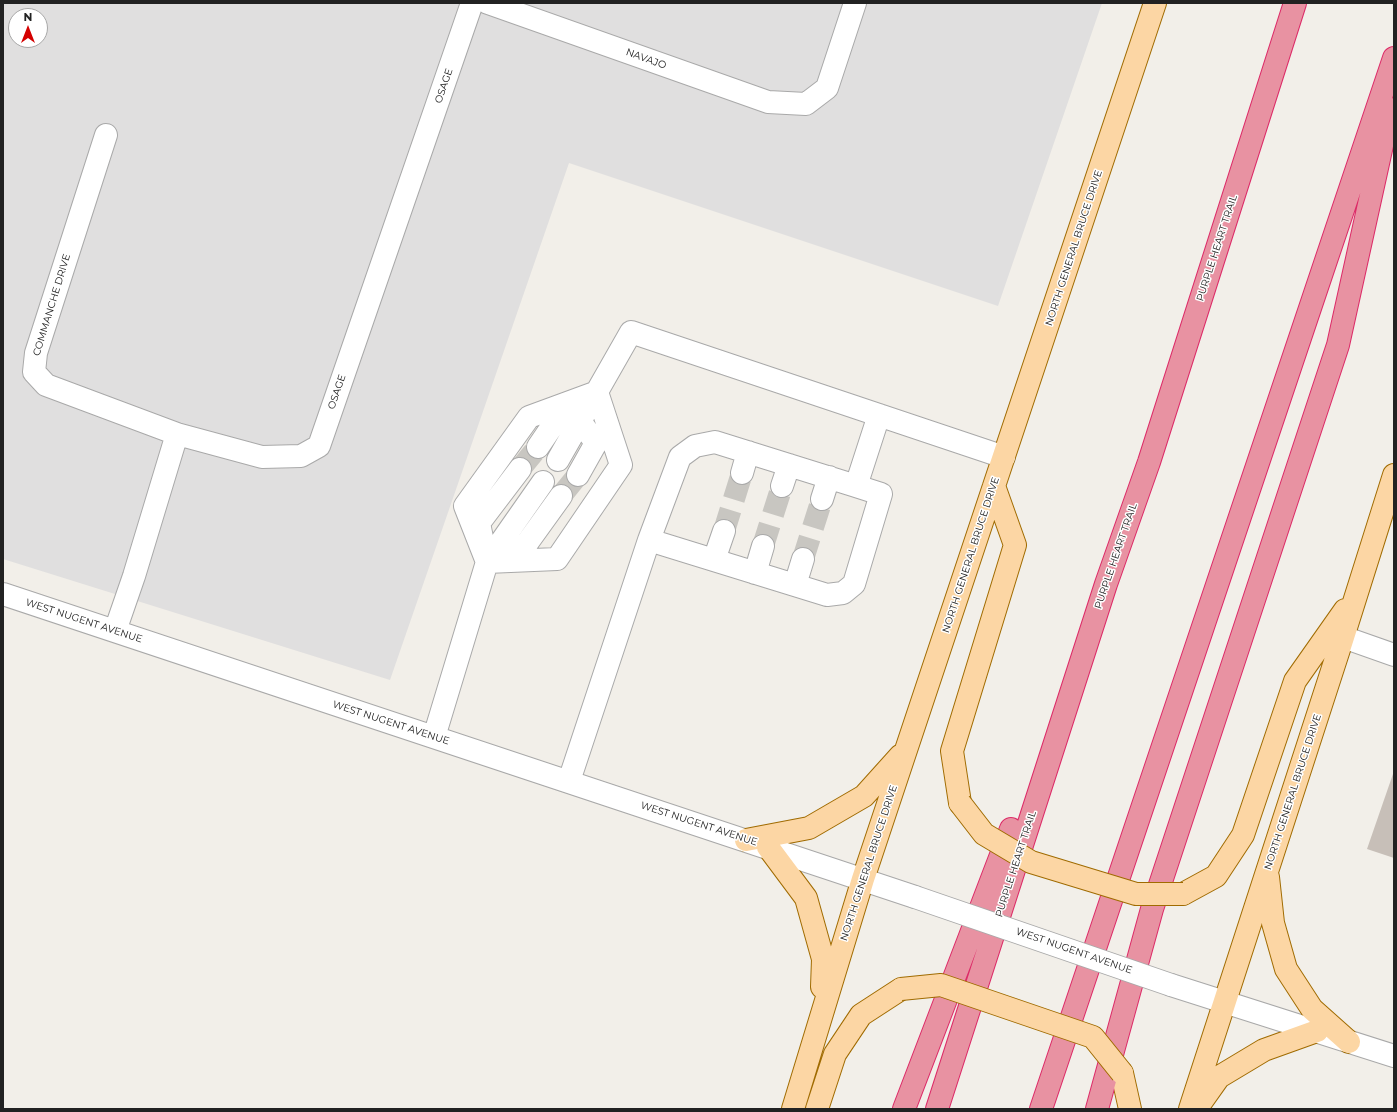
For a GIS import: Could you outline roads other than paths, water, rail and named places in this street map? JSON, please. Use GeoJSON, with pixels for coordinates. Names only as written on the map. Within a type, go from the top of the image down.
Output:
{"type":"FeatureCollection","features":[{"type":"Feature","properties":{"kind":"highway","name":"PURPLE HEART TRAIL"},"geometry":{"type":"LineString","coordinates":[[937,1109],[1106,584],[1149,462],[1295,3]]}},
{"type":"Feature","properties":{"kind":"highway"},"geometry":{"type":"LineString","coordinates":[[1041,1109],[1394,58]]}},
{"type":"Feature","properties":{"kind":"highway"},"geometry":{"type":"LineString","coordinates":[[1097,1109],[1152,909],[1338,345],[1394,90]]}},
{"type":"Feature","properties":{"kind":"highway"},"geometry":{"type":"LineString","coordinates":[[904,1109],[1106,584]]}},
{"type":"Feature","properties":{"kind":"main road","name":"NORTH GENERAL BRUCE DRIVE"},"geometry":{"type":"LineString","coordinates":[[793,1109],[863,879],[1155,3]]}},
{"type":"Feature","properties":{"kind":"main road","name":"NORTH GENERAL BRUCE DRIVE"},"geometry":{"type":"LineString","coordinates":[[1190,1109],[1394,475]]}},
{"type":"Feature","properties":{"kind":"main road"},"geometry":{"type":"LineString","coordinates":[[994,486],[1015,545],[952,751],[960,803],[984,834],[1030,862],[1136,894],[1183,894],[1216,876],[1243,835],[1295,681],[1356,594]]}},
{"type":"Feature","properties":{"kind":"main road"},"geometry":{"type":"LineString","coordinates":[[746,840],[809,828],[864,796],[906,749]]}},
{"type":"Feature","properties":{"kind":"main road"},"geometry":{"type":"LineString","coordinates":[[768,847],[806,898],[823,959],[820,1022]]}},
{"type":"Feature","properties":{"kind":"main road"},"geometry":{"type":"LineString","coordinates":[[1267,870],[1273,922],[1286,969],[1312,1009],[1349,1042]]}},
{"type":"Feature","properties":{"kind":"main road"},"geometry":{"type":"LineString","coordinates":[[817,1109],[835,1054],[861,1015],[901,989],[941,985],[1093,1037],[1122,1073],[1130,1109]]}},
{"type":"Feature","properties":{"kind":"main road"},"geometry":{"type":"LineString","coordinates":[[1196,1109],[1219,1077],[1264,1050],[1317,1031]]}},
{"type":"Feature","properties":{"kind":"street","name":"OSAGE"},"geometry":{"type":"LineString","coordinates":[[177,434],[262,457],[301,456],[319,446],[472,3]]}},
{"type":"Feature","properties":{"kind":"street","name":"NAVAJO"},"geometry":{"type":"LineString","coordinates":[[488,3],[768,102],[806,104],[827,88],[855,3]]}},
{"type":"Feature","properties":{"kind":"street","name":"COMMANCHE DRIVE"},"geometry":{"type":"LineString","coordinates":[[106,135],[36,353],[34,372],[46,385],[177,434]]}},
{"type":"Feature","properties":{"kind":"street"},"geometry":{"type":"LineString","coordinates":[[558,460],[632,332],[1004,457]]}},
{"type":"Feature","properties":{"kind":"street"},"geometry":{"type":"LineString","coordinates":[[487,562],[557,559],[622,464],[597,392]]}},
{"type":"Feature","properties":{"kind":"street"},"geometry":{"type":"LineString","coordinates":[[487,562],[466,506],[529,417],[597,392]]}},
{"type":"Feature","properties":{"kind":"street"},"geometry":{"type":"LineString","coordinates":[[856,486],[879,415]]}},
{"type":"Feature","properties":{"kind":"street"},"geometry":{"type":"LineString","coordinates":[[538,447],[555,422],[580,421]]}},
{"type":"Feature","properties":{"kind":"street"},"geometry":{"type":"LineString","coordinates":[[578,475],[596,444],[580,421]]}},
{"type":"Feature","properties":{"kind":"street"},"geometry":{"type":"LineString","coordinates":[[115,631],[134,576],[177,434]]}},
{"type":"Feature","properties":{"kind":"street"},"geometry":{"type":"LineString","coordinates":[[569,782],[649,540],[680,457],[695,446],[715,442],[881,494],[854,584],[843,593],[827,595],[649,540]]}},
{"type":"Feature","properties":{"kind":"street"},"geometry":{"type":"LineString","coordinates":[[742,473],[748,452]]}},
{"type":"Feature","properties":{"kind":"street"},"geometry":{"type":"LineString","coordinates":[[782,486],[789,465]]}},
{"type":"Feature","properties":{"kind":"street"},"geometry":{"type":"LineString","coordinates":[[487,562],[479,523],[520,468]]}},
{"type":"Feature","properties":{"kind":"street"},"geometry":{"type":"LineString","coordinates":[[822,499],[829,478]]}},
{"type":"Feature","properties":{"kind":"street"},"geometry":{"type":"LineString","coordinates":[[434,737],[487,562],[542,482]]}},
{"type":"Feature","properties":{"kind":"street"},"geometry":{"type":"LineString","coordinates":[[487,562],[525,546],[561,496]]}},
{"type":"Feature","properties":{"kind":"street"},"geometry":{"type":"LineString","coordinates":[[714,560],[724,531]]}},
{"type":"Feature","properties":{"kind":"street"},"geometry":{"type":"LineString","coordinates":[[755,573],[763,546]]}},
{"type":"Feature","properties":{"kind":"street"},"geometry":{"type":"LineString","coordinates":[[795,585],[803,558]]}},
{"type":"Feature","properties":{"kind":"street","name":"WEST NUGENT AVENUE"},"geometry":{"type":"LineString","coordinates":[[3,594],[915,896],[1171,985],[1394,1056]]}},
{"type":"Feature","properties":{"kind":"street"},"geometry":{"type":"LineString","coordinates":[[1343,637],[1394,655]]}},
{"type":"Feature","properties":{"kind":"tunnel"},"geometry":{"type":"LineString","coordinates":[[520,469],[538,447]]}},
{"type":"Feature","properties":{"kind":"tunnel"},"geometry":{"type":"LineString","coordinates":[[724,531],[742,473]]}},
{"type":"Feature","properties":{"kind":"tunnel"},"geometry":{"type":"LineString","coordinates":[[561,496],[578,475]]}},
{"type":"Feature","properties":{"kind":"tunnel"},"geometry":{"type":"LineString","coordinates":[[763,546],[782,486]]}},
{"type":"Feature","properties":{"kind":"tunnel"},"geometry":{"type":"LineString","coordinates":[[803,559],[822,499]]}}]}
